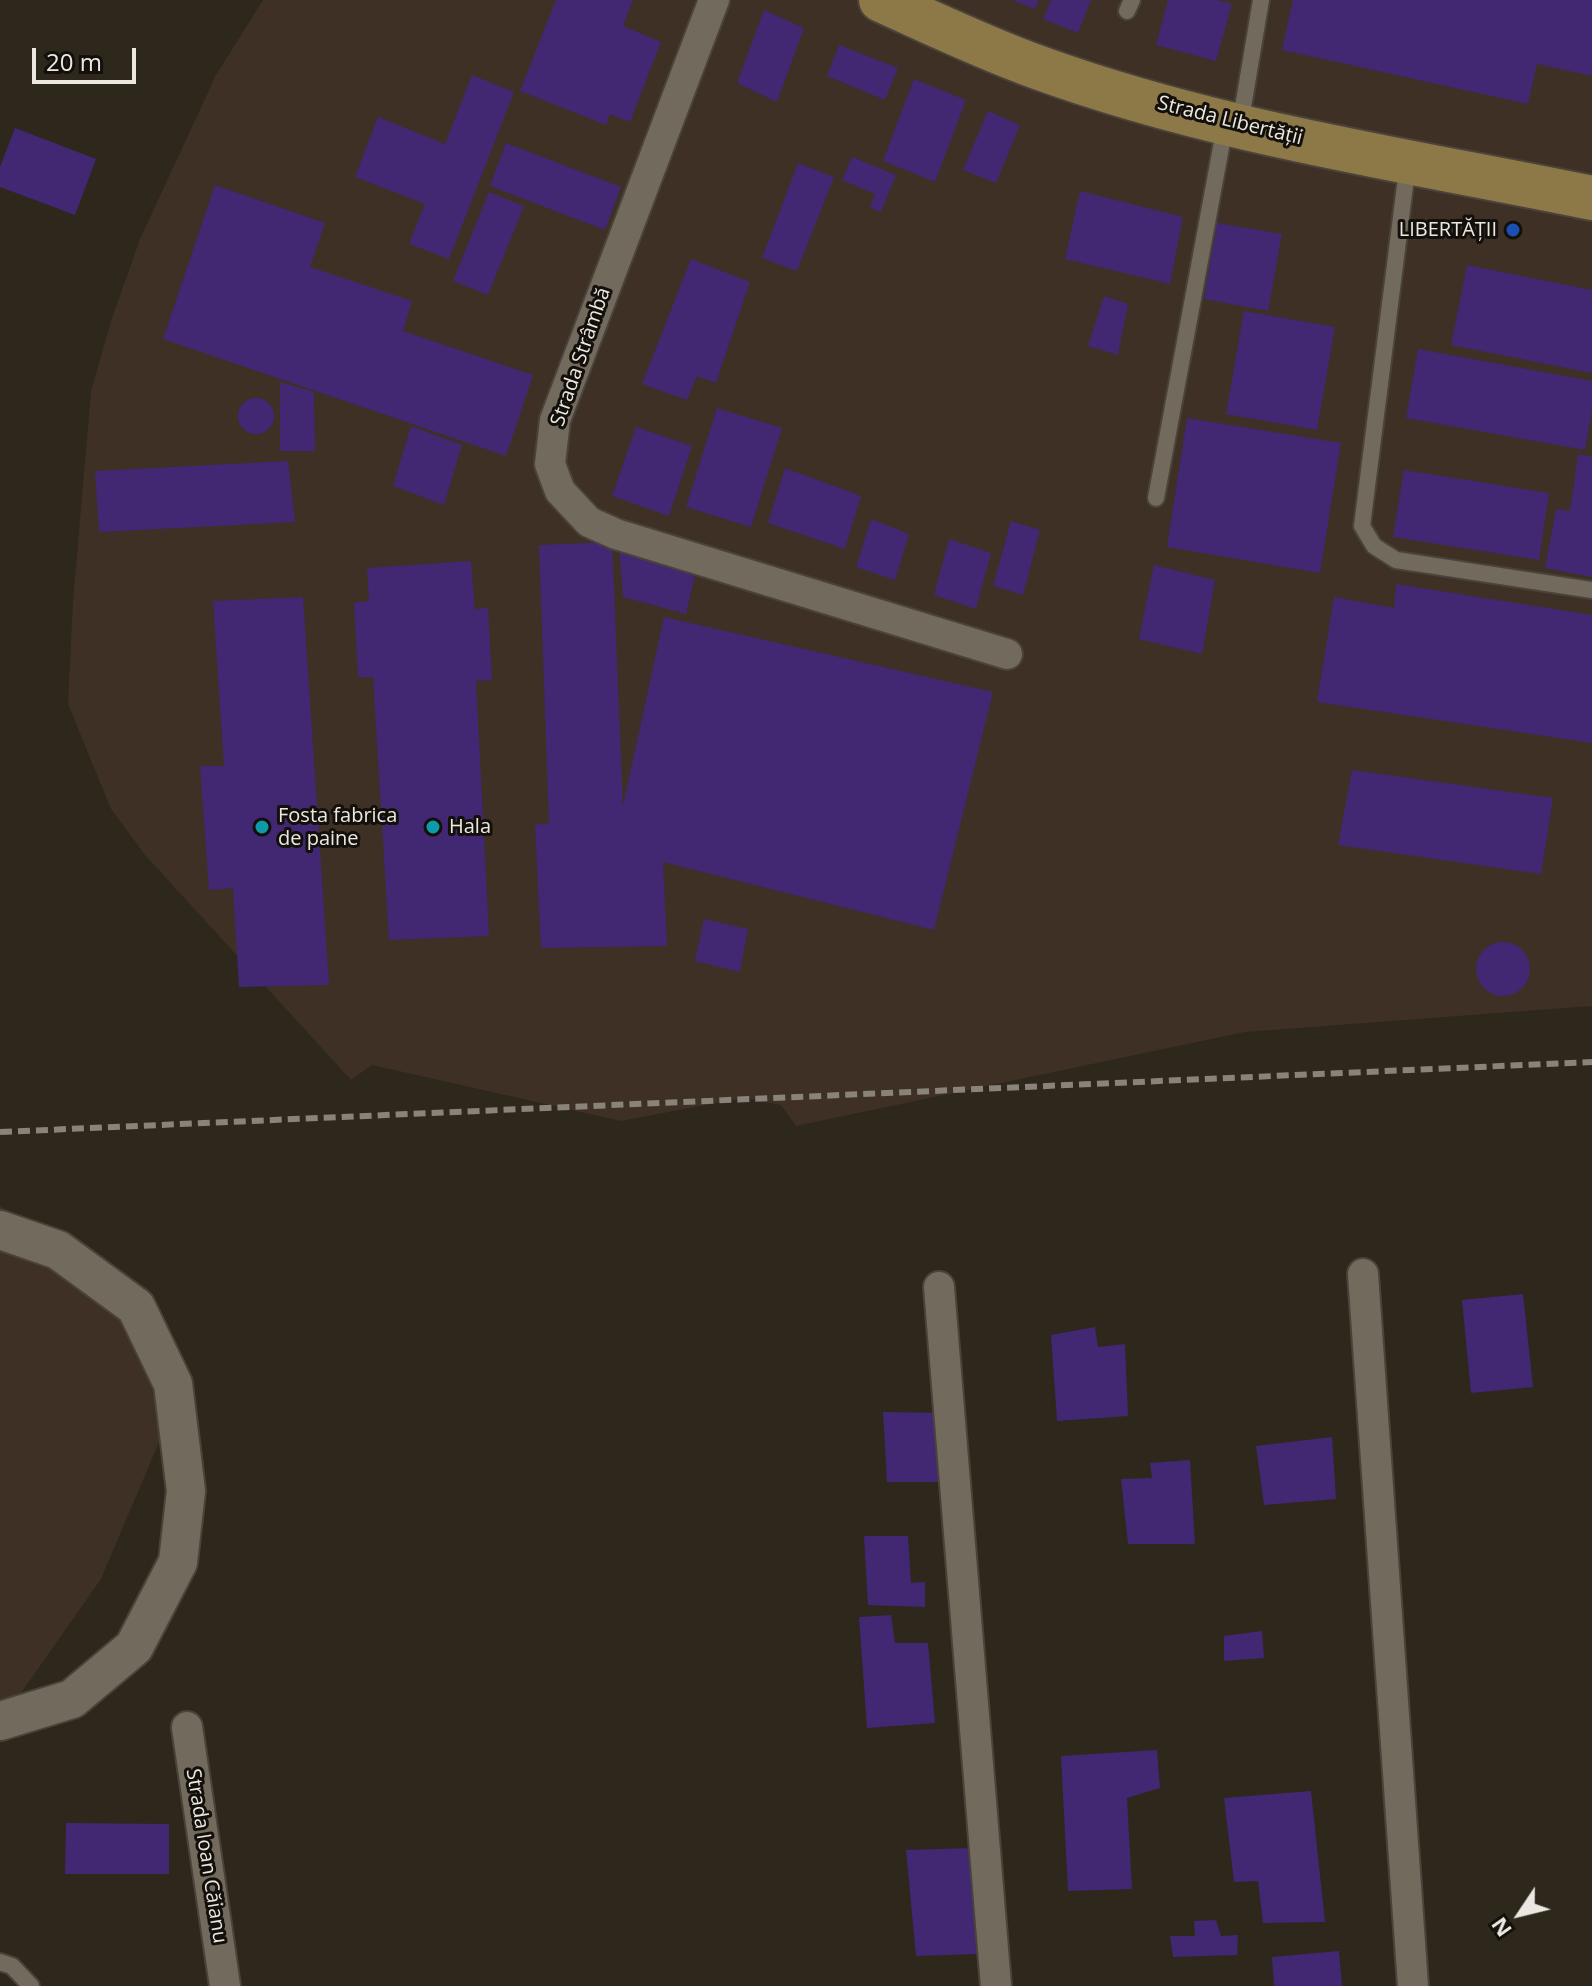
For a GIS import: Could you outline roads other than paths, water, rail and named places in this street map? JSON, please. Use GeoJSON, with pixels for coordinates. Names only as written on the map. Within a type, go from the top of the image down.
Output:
{"type":"FeatureCollection","features":[{"type":"Feature","properties":{"kind":"main road","name":"Strada Libertății"},"geometry":{"type":"LineString","coordinates":[[881,0],[1037,67],[1233,124],[1592,198]]}},
{"type":"Feature","properties":{"kind":"street","name":"Strada Strâmbă"},"geometry":{"type":"LineString","coordinates":[[714,0],[555,420],[550,464],[560,491],[589,522],[616,534],[1007,654]]}},
{"type":"Feature","properties":{"kind":"street"},"geometry":{"type":"LineString","coordinates":[[0,1230],[58,1250],[136,1307],[173,1384],[186,1491],[178,1562],[134,1647],[72,1699],[0,1721]]}},
{"type":"Feature","properties":{"kind":"street"},"geometry":{"type":"LineString","coordinates":[[1363,1274],[1413,1986]]}},
{"type":"Feature","properties":{"kind":"street"},"geometry":{"type":"LineString","coordinates":[[939,1287],[996,1986]]}},
{"type":"Feature","properties":{"kind":"street","name":"Strada Ioan Căianu"},"geometry":{"type":"LineString","coordinates":[[187,1727],[225,1986]]}},
{"type":"Feature","properties":{"kind":"lane"},"geometry":{"type":"LineString","coordinates":[[1156,498],[1261,0]]}},
{"type":"Feature","properties":{"kind":"lane"},"geometry":{"type":"LineString","coordinates":[[1408,160],[1362,526],[1374,546],[1396,560],[1592,590]]}},
{"type":"Feature","properties":{"kind":"lane"},"geometry":{"type":"LineString","coordinates":[[0,1962],[12,1966],[31,1986]]}},
{"type":"Feature","properties":{"kind":"railway"},"geometry":{"type":"LineString","coordinates":[[0,1132],[1592,1062]]}},
{"type":"Feature","properties":{"kind":"place","name":"LIBERTĂȚII"},"geometry":{"type":"Point","coordinates":[1513,230]}},
{"type":"Feature","properties":{"kind":"place","name":"Fosta fabrica de paine"},"geometry":{"type":"Point","coordinates":[262,827]}},
{"type":"Feature","properties":{"kind":"place","name":"Hala"},"geometry":{"type":"Point","coordinates":[433,827]}}]}
